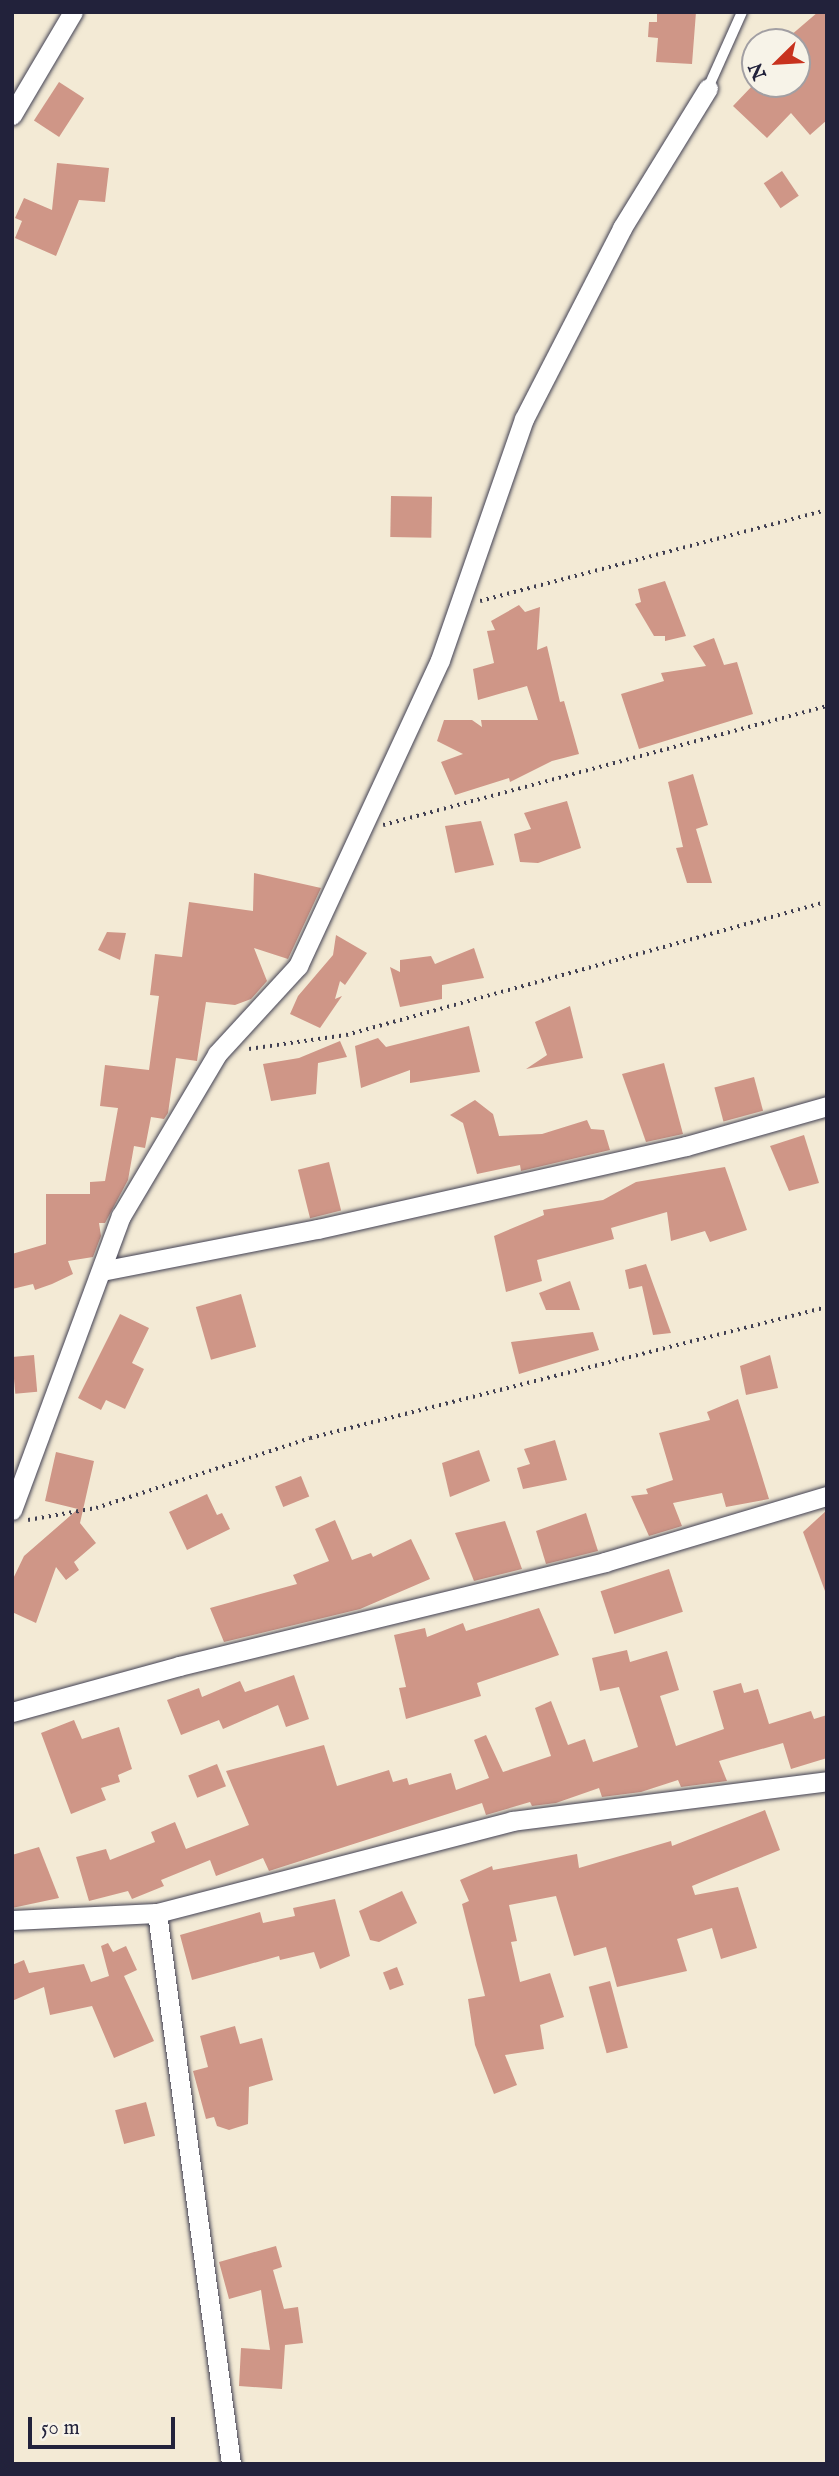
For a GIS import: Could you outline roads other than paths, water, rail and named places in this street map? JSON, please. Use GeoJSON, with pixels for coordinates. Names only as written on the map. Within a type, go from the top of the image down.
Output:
{"type":"FeatureCollection","features":[{"type":"Feature","properties":{"kind":"street"},"geometry":{"type":"LineString","coordinates":[[12,115],[73,12]]}},
{"type":"Feature","properties":{"kind":"street"},"geometry":{"type":"LineString","coordinates":[[18,1516],[121,1216],[217,1054],[298,967],[440,660],[524,419],[622,229],[708,88]]}},
{"type":"Feature","properties":{"kind":"street"},"geometry":{"type":"LineString","coordinates":[[101,1271],[318,1229],[674,1149],[827,1106]]}},
{"type":"Feature","properties":{"kind":"street"},"geometry":{"type":"LineString","coordinates":[[12,1712],[605,1562],[827,1496]]}},
{"type":"Feature","properties":{"kind":"street"},"geometry":{"type":"LineString","coordinates":[[12,1920],[158,1913],[512,1821],[827,1781]]}},
{"type":"Feature","properties":{"kind":"street"},"geometry":{"type":"LineString","coordinates":[[158,1913],[231,2464]]}},
{"type":"Feature","properties":{"kind":"lane"},"geometry":{"type":"LineString","coordinates":[[708,88],[742,12]]}}]}
